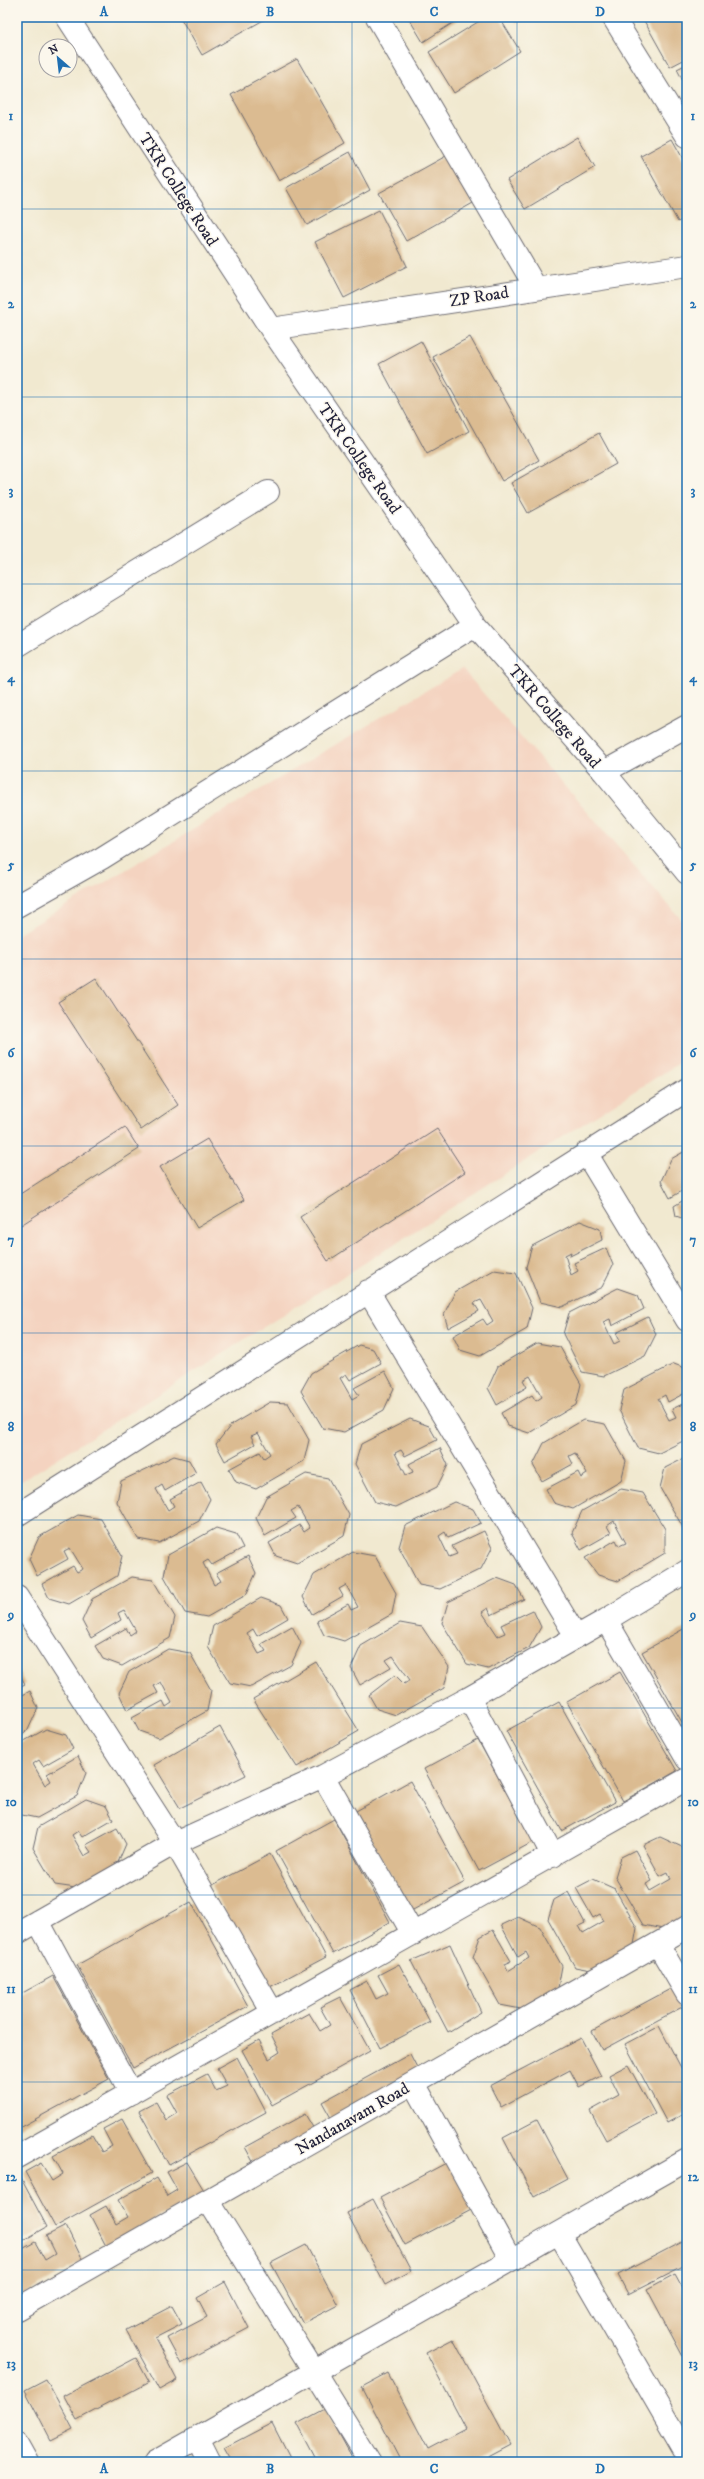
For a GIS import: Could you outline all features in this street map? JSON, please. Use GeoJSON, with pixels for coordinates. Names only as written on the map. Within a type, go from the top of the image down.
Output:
{"type":"FeatureCollection","features":[{"type":"Feature","properties":{"kind":"street","name":"TKR College Road"},"geometry":{"type":"LineString","coordinates":[[67,17],[271,328],[475,625],[604,772],[687,873]]}},
{"type":"Feature","properties":{"kind":"street"},"geometry":{"type":"LineString","coordinates":[[377,17],[536,288]]}},
{"type":"Feature","properties":{"kind":"street"},"geometry":{"type":"LineString","coordinates":[[613,17],[687,136]]}},
{"type":"Feature","properties":{"kind":"street","name":"ZP Road"},"geometry":{"type":"LineString","coordinates":[[271,328],[687,266]]}},
{"type":"Feature","properties":{"kind":"street"},"geometry":{"type":"LineString","coordinates":[[17,646],[268,492]]}},
{"type":"Feature","properties":{"kind":"street"},"geometry":{"type":"LineString","coordinates":[[17,906],[102,858],[475,625]]}},
{"type":"Feature","properties":{"kind":"street"},"geometry":{"type":"LineString","coordinates":[[604,772],[687,726]]}},
{"type":"Feature","properties":{"kind":"street"},"geometry":{"type":"LineString","coordinates":[[17,1515],[687,1090]]}},
{"type":"Feature","properties":{"kind":"street"},"geometry":{"type":"LineString","coordinates":[[586,1153],[687,1320]]}},
{"type":"Feature","properties":{"kind":"street"},"geometry":{"type":"LineString","coordinates":[[368,1291],[576,1636]]}},
{"type":"Feature","properties":{"kind":"street"},"geometry":{"type":"LineString","coordinates":[[17,1933],[175,1842],[323,1776],[469,1698],[606,1620],[687,1571]]}},
{"type":"Feature","properties":{"kind":"street"},"geometry":{"type":"LineString","coordinates":[[17,1597],[175,1842],[274,2013]]}},
{"type":"Feature","properties":{"kind":"street"},"geometry":{"type":"LineString","coordinates":[[606,1620],[687,1759]]}},
{"type":"Feature","properties":{"kind":"street"},"geometry":{"type":"LineString","coordinates":[[469,1698],[553,1856]]}},
{"type":"Feature","properties":{"kind":"street"},"geometry":{"type":"LineString","coordinates":[[323,1776],[413,1934]]}},
{"type":"Feature","properties":{"kind":"street"},"geometry":{"type":"LineString","coordinates":[[17,2157],[553,1856],[687,1779]]}},
{"type":"Feature","properties":{"kind":"street"},"geometry":{"type":"LineString","coordinates":[[38,1921],[131,2093]]}},
{"type":"Feature","properties":{"kind":"street","name":"Nandanavam Road"},"geometry":{"type":"LineString","coordinates":[[17,2309],[687,1927]]}},
{"type":"Feature","properties":{"kind":"street"},"geometry":{"type":"LineString","coordinates":[[658,1944],[687,1994]]}},
{"type":"Feature","properties":{"kind":"street"},"geometry":{"type":"LineString","coordinates":[[414,2083],[511,2260]]}},
{"type":"Feature","properties":{"kind":"street"},"geometry":{"type":"LineString","coordinates":[[155,2462],[687,2160]]}},
{"type":"Feature","properties":{"kind":"street"},"geometry":{"type":"LineString","coordinates":[[208,2200],[370,2462]]}},
{"type":"Feature","properties":{"kind":"street"},"geometry":{"type":"LineString","coordinates":[[559,2233],[687,2454]]}},
{"type":"Feature","properties":{"kind":"street"},"geometry":{"type":"LineString","coordinates":[[198,2438],[210,2462]]}},
{"type":"Feature","properties":{"kind":"street"},"geometry":{"type":"LineString","coordinates":[[17,2444],[27,2462]]}},
{"type":"Feature","properties":{"kind":"shaded area"},"geometry":{"type":"Polygon","coordinates":[[[462,669],[687,926],[687,1058],[17,1484],[17,935],[462,669]]]}},
{"type":"Feature","properties":{"kind":"building"},"geometry":{"type":"Polygon","coordinates":[[[180,17],[266,17],[267,18],[202,55],[180,17]]]}},
{"type":"Feature","properties":{"kind":"building"},"geometry":{"type":"Polygon","coordinates":[[[408,17],[462,17],[423,42],[408,17]]]}},
{"type":"Feature","properties":{"kind":"building"},"geometry":{"type":"Polygon","coordinates":[[[486,17],[499,17],[520,51],[454,93],[429,52],[486,17]]]}},
{"type":"Feature","properties":{"kind":"building"},"geometry":{"type":"Polygon","coordinates":[[[513,17],[526,17],[516,23],[513,17]]]}},
{"type":"Feature","properties":{"kind":"building"},"geometry":{"type":"Polygon","coordinates":[[[642,17],[684,17],[687,23],[687,58],[670,67],[642,17]]]}},
{"type":"Feature","properties":{"kind":"building"},"geometry":{"type":"Polygon","coordinates":[[[297,59],[345,143],[279,181],[231,95],[297,59]]]}},
{"type":"Feature","properties":{"kind":"building"},"geometry":{"type":"Polygon","coordinates":[[[687,64],[687,89],[677,69],[687,64]]]}},
{"type":"Feature","properties":{"kind":"building"},"geometry":{"type":"Polygon","coordinates":[[[577,137],[595,167],[525,209],[507,180],[577,137]]]}},
{"type":"Feature","properties":{"kind":"building"},"geometry":{"type":"Polygon","coordinates":[[[672,139],[687,166],[687,216],[678,222],[641,156],[672,139]]]}},
{"type":"Feature","properties":{"kind":"building"},"geometry":{"type":"Polygon","coordinates":[[[350,152],[370,190],[307,225],[286,188],[350,152]]]}},
{"type":"Feature","properties":{"kind":"building"},"geometry":{"type":"Polygon","coordinates":[[[446,156],[473,203],[406,241],[379,193],[446,156]]]}},
{"type":"Feature","properties":{"kind":"building"},"geometry":{"type":"Polygon","coordinates":[[[379,210],[407,266],[344,298],[315,242],[379,210]]]}},
{"type":"Feature","properties":{"kind":"building"},"geometry":{"type":"Polygon","coordinates":[[[470,337],[539,460],[502,481],[433,357],[470,337]]]}},
{"type":"Feature","properties":{"kind":"building"},"geometry":{"type":"Polygon","coordinates":[[[421,341],[469,431],[427,454],[379,364],[421,341]]]}},
{"type":"Feature","properties":{"kind":"building"},"geometry":{"type":"Polygon","coordinates":[[[599,433],[616,464],[528,513],[511,483],[599,433]]]}},
{"type":"Feature","properties":{"kind":"building"},"geometry":{"type":"Polygon","coordinates":[[[96,978],[178,1105],[141,1130],[58,1002],[96,978]]]}},
{"type":"Feature","properties":{"kind":"building"},"geometry":{"type":"Polygon","coordinates":[[[125,1127],[139,1149],[21,1225],[17,1219],[17,1196],[125,1127]]]}},
{"type":"Feature","properties":{"kind":"building"},"geometry":{"type":"Polygon","coordinates":[[[437,1129],[465,1172],[328,1261],[300,1217],[437,1129]]]}},
{"type":"Feature","properties":{"kind":"building"},"geometry":{"type":"Polygon","coordinates":[[[207,1139],[244,1200],[197,1228],[160,1167],[207,1139]]]}},
{"type":"Feature","properties":{"kind":"building"},"geometry":{"type":"Polygon","coordinates":[[[687,1150],[687,1188],[670,1198],[661,1181],[671,1159],[687,1150]]]}},
{"type":"Feature","properties":{"kind":"building"},"geometry":{"type":"Polygon","coordinates":[[[687,1198],[687,1220],[676,1216],[674,1206],[687,1198]]]}},
{"type":"Feature","properties":{"kind":"building"},"geometry":{"type":"Polygon","coordinates":[[[580,1221],[600,1229],[602,1240],[570,1256],[571,1252],[565,1255],[571,1275],[578,1271],[574,1263],[606,1248],[613,1265],[602,1287],[562,1307],[540,1302],[526,1267],[532,1246],[580,1221]]]}},
{"type":"Feature","properties":{"kind":"building"},"geometry":{"type":"Polygon","coordinates":[[[494,1270],[516,1273],[532,1308],[527,1329],[480,1356],[460,1350],[453,1336],[483,1319],[487,1325],[493,1321],[481,1300],[474,1303],[479,1311],[448,1328],[444,1314],[455,1292],[494,1270]]]}},
{"type":"Feature","properties":{"kind":"building"},"geometry":{"type":"Polygon","coordinates":[[[618,1288],[638,1295],[644,1309],[612,1326],[610,1319],[603,1322],[614,1344],[620,1341],[616,1333],[648,1317],[656,1334],[645,1356],[604,1376],[582,1372],[563,1334],[569,1313],[618,1288]]]}},
{"type":"Feature","properties":{"kind":"building"},"geometry":{"type":"Polygon","coordinates":[[[537,1343],[560,1347],[581,1384],[576,1405],[529,1433],[508,1426],[501,1413],[532,1395],[536,1401],[542,1397],[530,1376],[523,1380],[527,1387],[497,1405],[488,1388],[498,1366],[537,1343]]]}},
{"type":"Feature","properties":{"kind":"building"},"geometry":{"type":"Polygon","coordinates":[[[359,1345],[373,1349],[381,1363],[350,1380],[346,1374],[340,1378],[352,1399],[359,1395],[354,1388],[385,1371],[394,1388],[384,1410],[344,1432],[323,1428],[301,1391],[311,1373],[359,1345]]]}},
{"type":"Feature","properties":{"kind":"building"},"geometry":{"type":"Polygon","coordinates":[[[674,1364],[687,1369],[687,1392],[668,1402],[665,1395],[658,1399],[669,1420],[676,1417],[672,1409],[687,1402],[687,1439],[659,1453],[638,1448],[619,1410],[624,1390],[674,1364]]]}},
{"type":"Feature","properties":{"kind":"building"},"geometry":{"type":"Polygon","coordinates":[[[270,1402],[288,1403],[309,1440],[304,1461],[256,1489],[236,1482],[229,1469],[260,1452],[264,1458],[270,1454],[258,1433],[251,1436],[255,1444],[225,1461],[216,1444],[231,1425],[270,1402]]]}},
{"type":"Feature","properties":{"kind":"building"},"geometry":{"type":"Polygon","coordinates":[[[410,1419],[429,1426],[437,1440],[405,1456],[401,1450],[395,1453],[406,1475],[413,1472],[409,1464],[440,1448],[448,1465],[437,1487],[396,1507],[375,1502],[355,1464],[361,1444],[410,1419]]]}},
{"type":"Feature","properties":{"kind":"building"},"geometry":{"type":"Polygon","coordinates":[[[583,1420],[605,1424],[626,1461],[621,1481],[573,1509],[554,1503],[546,1489],[578,1472],[581,1478],[587,1474],[575,1453],[569,1456],[573,1464],[542,1481],[533,1465],[544,1443],[583,1420]]]}},
{"type":"Feature","properties":{"kind":"building"},"geometry":{"type":"Polygon","coordinates":[[[174,1456],[189,1460],[196,1473],[165,1491],[162,1485],[156,1489],[168,1510],[174,1506],[170,1499],[201,1482],[210,1499],[199,1521],[159,1543],[138,1539],[117,1502],[121,1481],[174,1456]]]}},
{"type":"Feature","properties":{"kind":"building"},"geometry":{"type":"Polygon","coordinates":[[[687,1457],[687,1530],[684,1529],[660,1488],[665,1468],[687,1457]]]}},
{"type":"Feature","properties":{"kind":"building"},"geometry":{"type":"Polygon","coordinates":[[[306,1474],[328,1478],[349,1515],[344,1536],[297,1563],[276,1556],[269,1543],[300,1525],[304,1532],[310,1528],[298,1507],[291,1511],[296,1518],[265,1536],[256,1518],[266,1497],[306,1474]]]}},
{"type":"Feature","properties":{"kind":"building"},"geometry":{"type":"Polygon","coordinates":[[[621,1489],[643,1493],[665,1529],[665,1553],[618,1581],[598,1575],[585,1558],[616,1540],[619,1546],[626,1543],[614,1521],[607,1526],[611,1533],[581,1550],[572,1533],[582,1511],[621,1489]]]}},
{"type":"Feature","properties":{"kind":"building"},"geometry":{"type":"Polygon","coordinates":[[[454,1502],[473,1509],[481,1523],[448,1538],[445,1532],[439,1536],[449,1557],[457,1554],[452,1546],[484,1531],[492,1548],[481,1569],[440,1589],[419,1585],[399,1547],[405,1526],[454,1502]]]}},
{"type":"Feature","properties":{"kind":"building"},"geometry":{"type":"Polygon","coordinates":[[[78,1515],[101,1519],[122,1556],[117,1576],[69,1604],[49,1598],[42,1584],[73,1566],[77,1572],[83,1569],[70,1548],[64,1551],[68,1559],[37,1576],[29,1559],[39,1537],[78,1515]]]}},
{"type":"Feature","properties":{"kind":"building"},"geometry":{"type":"Polygon","coordinates":[[[216,1528],[236,1534],[243,1548],[212,1565],[208,1560],[203,1563],[214,1585],[221,1581],[216,1573],[248,1556],[256,1573],[246,1595],[207,1617],[185,1613],[164,1576],[168,1555],[216,1528]]]}},
{"type":"Feature","properties":{"kind":"building"},"geometry":{"type":"Polygon","coordinates":[[[353,1552],[375,1556],[396,1593],[392,1614],[344,1641],[324,1635],[317,1621],[348,1604],[351,1610],[358,1607],[346,1585],[339,1589],[343,1596],[312,1614],[303,1597],[314,1575],[353,1552]]]}},
{"type":"Feature","properties":{"kind":"building"},"geometry":{"type":"Polygon","coordinates":[[[132,1577],[153,1580],[175,1617],[170,1638],[122,1666],[103,1659],[95,1646],[126,1628],[130,1635],[136,1631],[124,1610],[118,1613],[121,1620],[91,1638],[82,1621],[92,1599],[132,1577]]]}},
{"type":"Feature","properties":{"kind":"building"},"geometry":{"type":"Polygon","coordinates":[[[497,1578],[516,1585],[524,1599],[491,1615],[488,1608],[482,1612],[498,1636],[505,1633],[501,1625],[533,1610],[541,1627],[529,1648],[488,1669],[467,1664],[442,1623],[448,1602],[497,1578]]]}},
{"type":"Feature","properties":{"kind":"building"},"geometry":{"type":"Polygon","coordinates":[[[261,1598],[281,1605],[288,1618],[257,1636],[253,1629],[247,1633],[259,1654],[266,1651],[261,1644],[292,1626],[301,1643],[291,1665],[251,1687],[230,1683],[208,1647],[213,1626],[261,1598]]]}},
{"type":"Feature","properties":{"kind":"building"},"geometry":{"type":"Polygon","coordinates":[[[400,1623],[422,1627],[449,1667],[444,1688],[396,1715],[377,1709],[369,1695],[395,1675],[404,1684],[410,1680],[393,1656],[386,1660],[391,1667],[360,1685],[351,1668],[361,1646],[400,1623]]]}},
{"type":"Feature","properties":{"kind":"building"},"geometry":{"type":"Polygon","coordinates":[[[687,1627],[687,1731],[642,1652],[687,1627]]]}},
{"type":"Feature","properties":{"kind":"building"},"geometry":{"type":"Polygon","coordinates":[[[168,1649],[190,1653],[211,1690],[207,1711],[159,1738],[139,1731],[132,1718],[163,1701],[166,1707],[172,1703],[161,1682],[154,1686],[158,1693],[127,1710],[119,1693],[129,1672],[168,1649]]]}},
{"type":"Feature","properties":{"kind":"building"},"geometry":{"type":"Polygon","coordinates":[[[316,1662],[359,1731],[297,1767],[253,1699],[316,1662]]]}},
{"type":"Feature","properties":{"kind":"building"},"geometry":{"type":"Polygon","coordinates":[[[17,1669],[25,1684],[17,1688],[17,1669]]]}},
{"type":"Feature","properties":{"kind":"building"},"geometry":{"type":"Polygon","coordinates":[[[620,1672],[677,1771],[623,1801],[567,1702],[620,1672]]]}},
{"type":"Feature","properties":{"kind":"building"},"geometry":{"type":"Polygon","coordinates":[[[30,1691],[38,1708],[28,1730],[17,1737],[17,1698],[30,1691]]]}},
{"type":"Feature","properties":{"kind":"building"},"geometry":{"type":"Polygon","coordinates":[[[559,1702],[615,1802],[562,1831],[506,1731],[559,1702]]]}},
{"type":"Feature","properties":{"kind":"building"},"geometry":{"type":"Polygon","coordinates":[[[220,1727],[246,1775],[180,1808],[154,1765],[220,1727]]]}},
{"type":"Feature","properties":{"kind":"building"},"geometry":{"type":"Polygon","coordinates":[[[46,1729],[66,1735],[73,1749],[43,1766],[39,1760],[33,1764],[45,1785],[51,1781],[47,1774],[78,1756],[86,1773],[77,1796],[37,1818],[17,1814],[17,1745],[46,1729]]]}},
{"type":"Feature","properties":{"kind":"building"},"geometry":{"type":"Polygon","coordinates":[[[478,1740],[533,1842],[479,1871],[424,1769],[478,1740]]]}},
{"type":"Feature","properties":{"kind":"building"},"geometry":{"type":"Polygon","coordinates":[[[410,1781],[465,1882],[411,1911],[356,1811],[410,1781]]]}},
{"type":"Feature","properties":{"kind":"building"},"geometry":{"type":"Polygon","coordinates":[[[86,1799],[106,1806],[113,1819],[82,1837],[78,1831],[72,1835],[84,1856],[91,1852],[86,1845],[117,1828],[126,1844],[116,1867],[76,1888],[55,1885],[33,1848],[38,1827],[86,1799]]]}},
{"type":"Feature","properties":{"kind":"building"},"geometry":{"type":"Polygon","coordinates":[[[334,1819],[390,1922],[333,1954],[276,1851],[334,1819]]]}},
{"type":"Feature","properties":{"kind":"building"},"geometry":{"type":"Polygon","coordinates":[[[687,1833],[687,1846],[684,1841],[687,1833]]]}},
{"type":"Feature","properties":{"kind":"building"},"geometry":{"type":"Polygon","coordinates":[[[660,1837],[682,1847],[687,1856],[687,1915],[663,1929],[643,1925],[615,1877],[621,1857],[635,1850],[652,1881],[646,1884],[650,1891],[671,1879],[668,1872],[660,1876],[643,1845],[660,1837]]]}},
{"type":"Feature","properties":{"kind":"building"},"geometry":{"type":"Polygon","coordinates":[[[270,1854],[326,1957],[268,1988],[211,1886],[270,1854]]]}},
{"type":"Feature","properties":{"kind":"building"},"geometry":{"type":"Polygon","coordinates":[[[593,1879],[615,1889],[637,1928],[633,1950],[596,1971],[575,1967],[548,1919],[554,1900],[568,1892],[585,1923],[579,1926],[583,1933],[604,1921],[600,1914],[593,1918],[576,1888],[593,1879]]]}},
{"type":"Feature","properties":{"kind":"building"},"geometry":{"type":"Polygon","coordinates":[[[191,1902],[248,2006],[133,2068],[77,1965],[191,1902]]]}},
{"type":"Feature","properties":{"kind":"building"},"geometry":{"type":"Polygon","coordinates":[[[518,1917],[540,1927],[562,1966],[558,1988],[521,2009],[500,2005],[473,1957],[480,1937],[493,1930],[511,1961],[504,1964],[508,1971],[529,1958],[526,1952],[518,1957],[501,1925],[518,1917]]]}},
{"type":"Feature","properties":{"kind":"building"},"geometry":{"type":"Polygon","coordinates":[[[450,1944],[481,2012],[448,2032],[411,1961],[450,1944]]]}},
{"type":"Feature","properties":{"kind":"building"},"geometry":{"type":"Polygon","coordinates":[[[399,1964],[430,2022],[380,2048],[350,1990],[367,1981],[376,1999],[388,1993],[378,1975],[399,1964]]]}},
{"type":"Feature","properties":{"kind":"building"},"geometry":{"type":"Polygon","coordinates":[[[53,1976],[109,2079],[17,2129],[17,1996],[53,1976]]]}},
{"type":"Feature","properties":{"kind":"building"},"geometry":{"type":"Polygon","coordinates":[[[674,1987],[684,2006],[602,2050],[592,2031],[674,1987]]]}},
{"type":"Feature","properties":{"kind":"building"},"geometry":{"type":"Polygon","coordinates":[[[340,1997],[370,2051],[272,2105],[242,2050],[259,2040],[269,2059],[280,2052],[271,2034],[309,2013],[320,2031],[330,2025],[320,2007],[340,1997]]]}},
{"type":"Feature","properties":{"kind":"building"},"geometry":{"type":"Polygon","coordinates":[[[659,2026],[687,2079],[687,2112],[667,2123],[625,2044],[659,2026]]]}},
{"type":"Feature","properties":{"kind":"building"},"geometry":{"type":"Polygon","coordinates":[[[581,2038],[601,2076],[579,2087],[570,2070],[501,2107],[490,2086],[581,2038]]]}},
{"type":"Feature","properties":{"kind":"building"},"geometry":{"type":"Polygon","coordinates":[[[410,2054],[422,2077],[335,2125],[322,2102],[410,2054]]]}},
{"type":"Feature","properties":{"kind":"building"},"geometry":{"type":"Polygon","coordinates":[[[237,2057],[266,2112],[169,2165],[139,2111],[156,2102],[166,2120],[177,2113],[167,2095],[207,2074],[216,2091],[227,2086],[217,2068],[237,2057]]]}},
{"type":"Feature","properties":{"kind":"building"},"geometry":{"type":"Polygon","coordinates":[[[628,2065],[655,2114],[606,2140],[590,2111],[619,2095],[609,2075],[628,2065]]]}},
{"type":"Feature","properties":{"kind":"building"},"geometry":{"type":"Polygon","coordinates":[[[305,2114],[318,2136],[257,2169],[245,2147],[305,2114]]]}},
{"type":"Feature","properties":{"kind":"building"},"geometry":{"type":"Polygon","coordinates":[[[122,2119],[152,2173],[55,2227],[25,2172],[41,2163],[52,2181],[63,2174],[53,2156],[92,2135],[102,2152],[112,2146],[103,2129],[122,2119]]]}},
{"type":"Feature","properties":{"kind":"building"},"geometry":{"type":"Polygon","coordinates":[[[537,2120],[568,2179],[534,2197],[503,2138],[537,2120]]]}},
{"type":"Feature","properties":{"kind":"building"},"geometry":{"type":"Polygon","coordinates":[[[187,2162],[205,2192],[106,2246],[90,2215],[106,2206],[116,2224],[128,2217],[118,2200],[157,2178],[167,2196],[177,2190],[167,2172],[187,2162]]]}},
{"type":"Feature","properties":{"kind":"building"},"geometry":{"type":"Polygon","coordinates":[[[448,2162],[473,2209],[405,2245],[380,2198],[448,2162]]]}},
{"type":"Feature","properties":{"kind":"building"},"geometry":{"type":"Polygon","coordinates":[[[17,2171],[47,2227],[17,2244],[17,2171]]]}},
{"type":"Feature","properties":{"kind":"building"},"geometry":{"type":"Polygon","coordinates":[[[373,2199],[411,2271],[385,2285],[347,2213],[373,2199]]]}},
{"type":"Feature","properties":{"kind":"building"},"geometry":{"type":"Polygon","coordinates":[[[66,2226],[83,2261],[17,2298],[17,2252],[35,2242],[45,2260],[55,2254],[46,2236],[66,2226]]]}},
{"type":"Feature","properties":{"kind":"building"},"geometry":{"type":"Polygon","coordinates":[[[687,2239],[687,2264],[628,2294],[618,2275],[687,2239]]]}},
{"type":"Feature","properties":{"kind":"building"},"geometry":{"type":"Polygon","coordinates":[[[306,2245],[338,2305],[303,2323],[271,2263],[306,2245]]]}},
{"type":"Feature","properties":{"kind":"building"},"geometry":{"type":"Polygon","coordinates":[[[675,2274],[687,2296],[687,2364],[647,2289],[675,2274]]]}},
{"type":"Feature","properties":{"kind":"building"},"geometry":{"type":"Polygon","coordinates":[[[225,2282],[249,2328],[181,2364],[167,2338],[207,2317],[197,2298],[225,2282]]]}},
{"type":"Feature","properties":{"kind":"building"},"geometry":{"type":"Polygon","coordinates":[[[172,2306],[182,2324],[155,2338],[177,2380],[159,2390],[126,2330],[172,2306]]]}},
{"type":"Feature","properties":{"kind":"building"},"geometry":{"type":"Polygon","coordinates":[[[453,2339],[510,2445],[478,2462],[401,2462],[362,2387],[388,2373],[428,2449],[466,2429],[426,2353],[453,2339]]]}},
{"type":"Feature","properties":{"kind":"building"},"geometry":{"type":"Polygon","coordinates":[[[136,2358],[149,2382],[77,2420],[64,2396],[136,2358]]]}},
{"type":"Feature","properties":{"kind":"building"},"geometry":{"type":"Polygon","coordinates":[[[46,2379],[73,2429],[51,2440],[25,2390],[46,2379]]]}},
{"type":"Feature","properties":{"kind":"building"},"geometry":{"type":"Polygon","coordinates":[[[325,2409],[354,2462],[317,2462],[297,2424],[325,2409]]]}},
{"type":"Feature","properties":{"kind":"building"},"geometry":{"type":"Polygon","coordinates":[[[272,2423],[292,2462],[232,2462],[224,2448],[272,2423]]]}}]}
